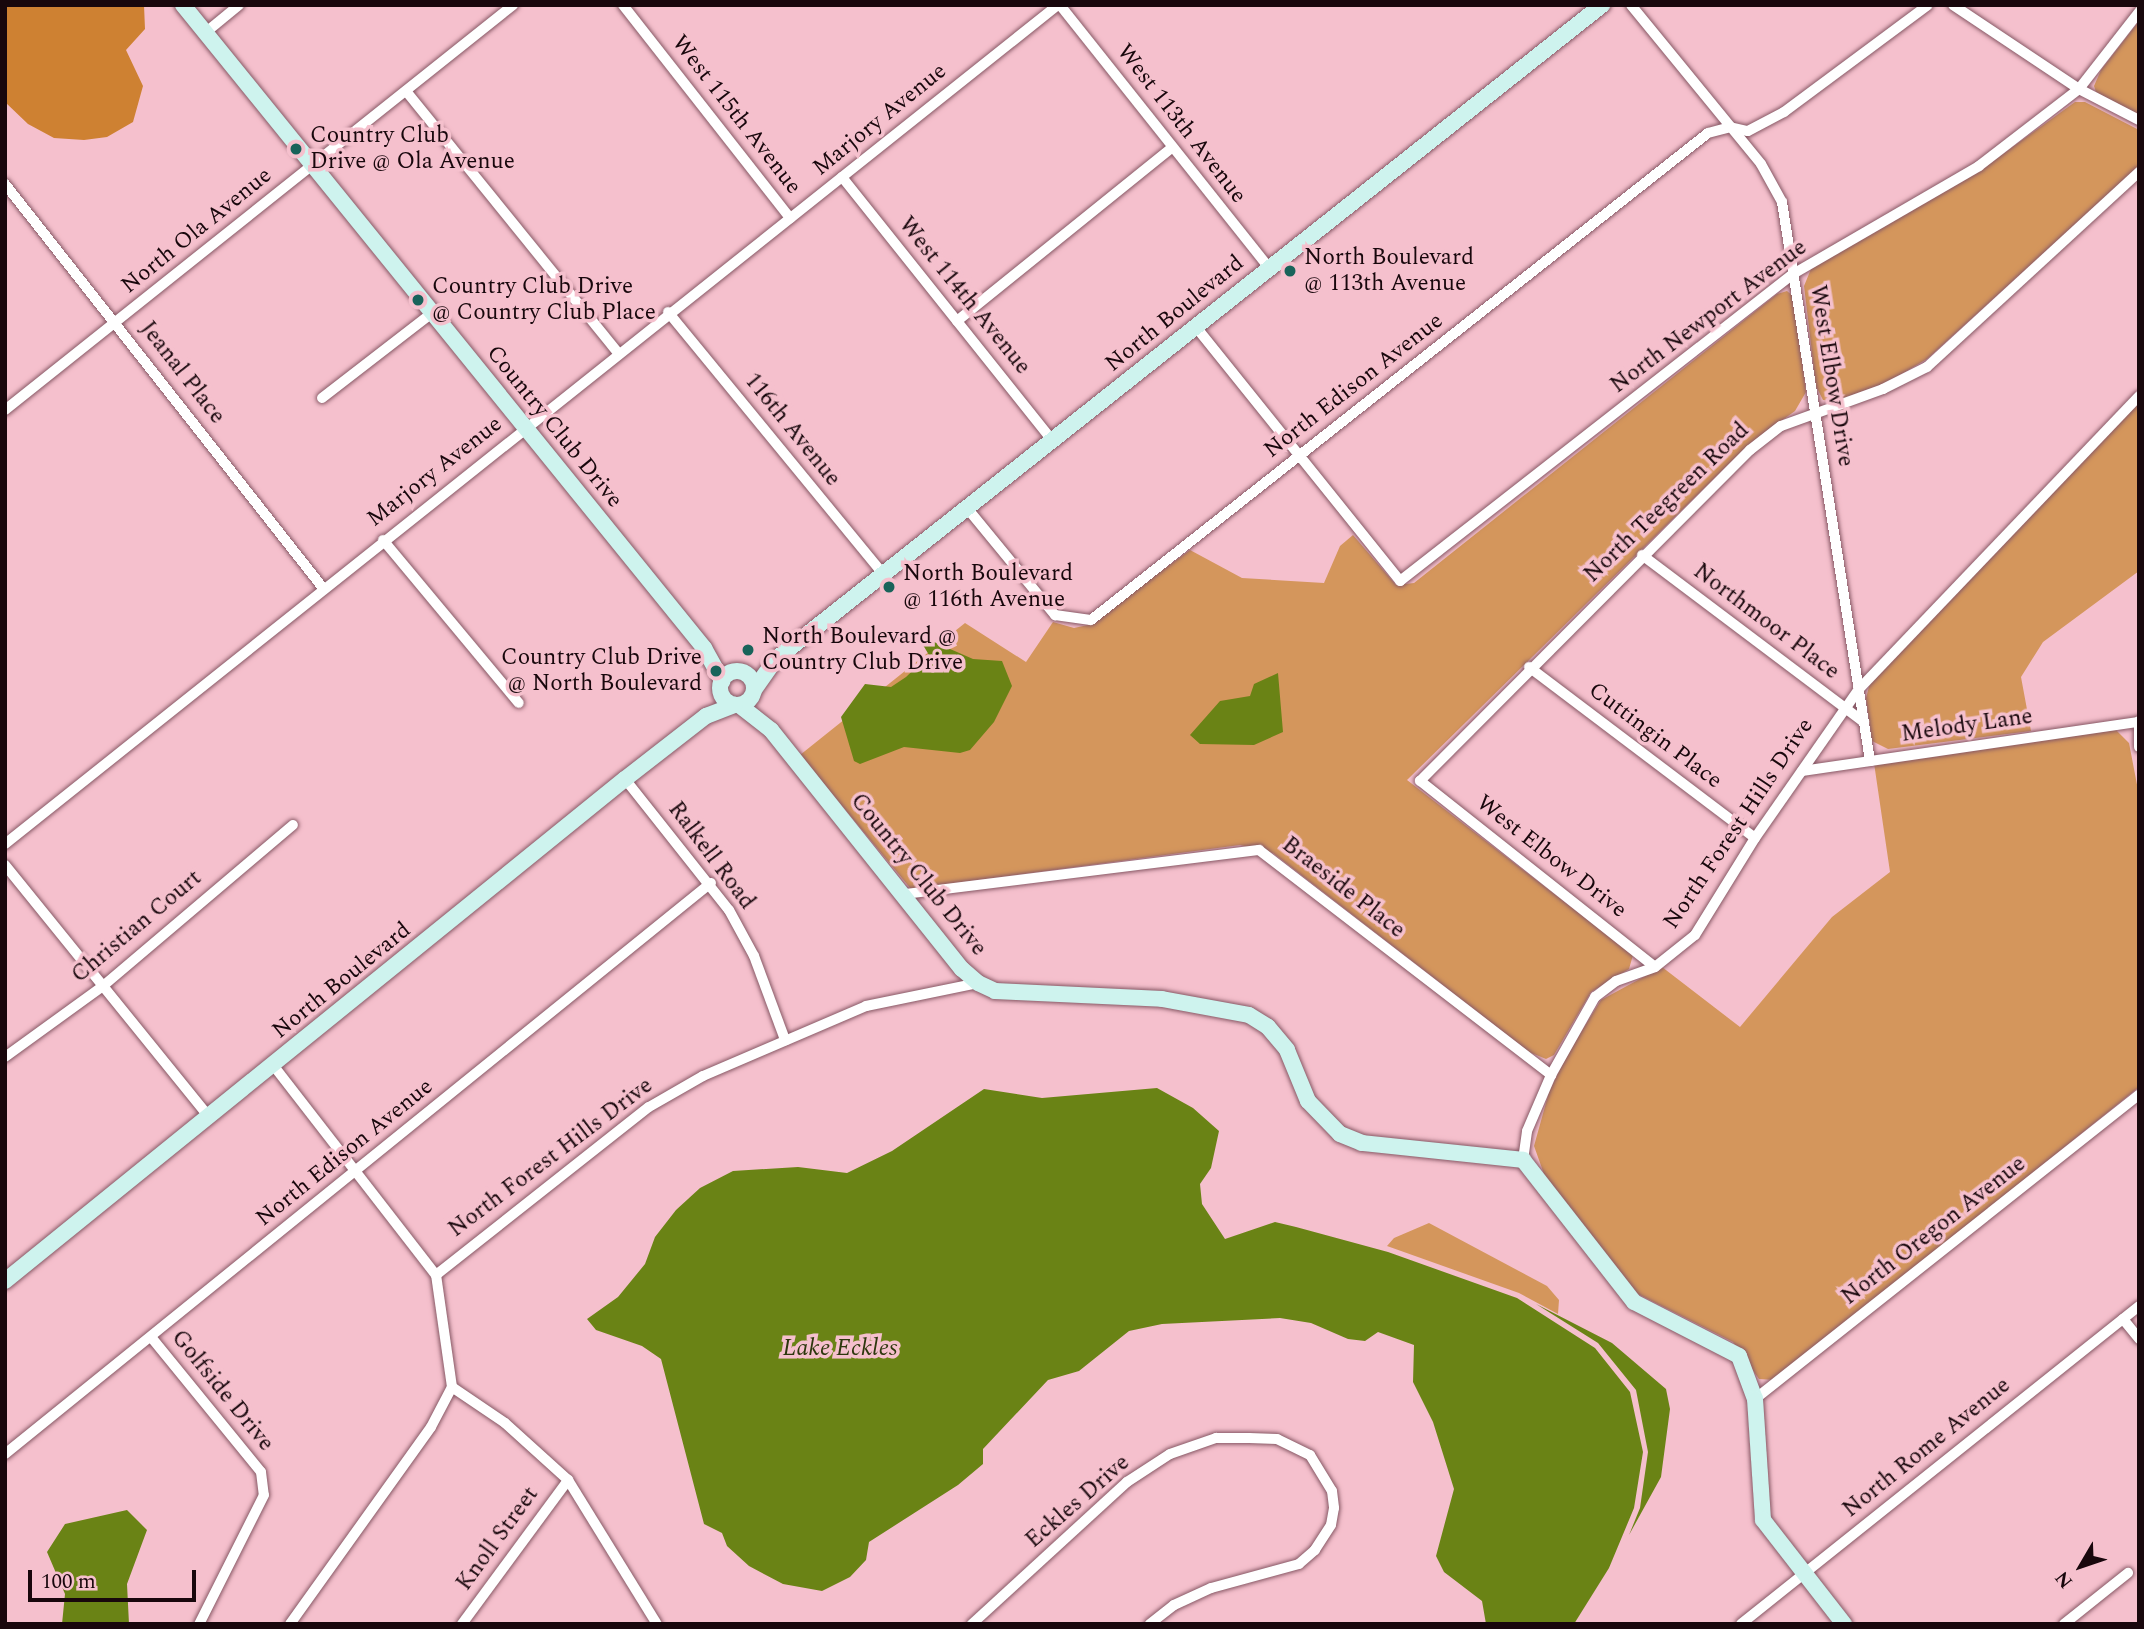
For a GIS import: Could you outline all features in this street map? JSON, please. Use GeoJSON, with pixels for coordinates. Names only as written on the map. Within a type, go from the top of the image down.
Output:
{"type":"FeatureCollection","features":[{"type":"Feature","properties":{"kind":"street","name":"Country Club Drive"},"geometry":{"type":"LineString","coordinates":[[183,5],[730,679],[752,680],[754,692],[771,730]]}},
{"type":"Feature","properties":{"kind":"street"},"geometry":{"type":"LineString","coordinates":[[205,33],[239,5]]}},
{"type":"Feature","properties":{"kind":"street","name":"North Ola Avenue"},"geometry":{"type":"LineString","coordinates":[[5,410],[513,5]]}},
{"type":"Feature","properties":{"kind":"street","name":"West 115th Avenue"},"geometry":{"type":"LineString","coordinates":[[623,5],[790,218]]}},
{"type":"Feature","properties":{"kind":"street","name":"Marjory Avenue"},"geometry":{"type":"LineString","coordinates":[[5,844],[383,540],[450,492],[617,352],[1059,5]]}},
{"type":"Feature","properties":{"kind":"street","name":"West 113th Avenue"},"geometry":{"type":"LineString","coordinates":[[1059,5],[1269,268]]}},
{"type":"Feature","properties":{"kind":"street","name":"North Boulevard"},"geometry":{"type":"LineString","coordinates":[[706,716],[730,679],[776,659],[1602,5]]}},
{"type":"Feature","properties":{"kind":"street","name":"West Elbow Drive"},"geometry":{"type":"LineString","coordinates":[[1631,5],[1762,164],[1782,202],[1870,761]]}},
{"type":"Feature","properties":{"kind":"street","name":"North Edison Avenue"},"geometry":{"type":"LineString","coordinates":[[967,508],[1055,615],[1091,620],[1709,132],[1730,127],[1748,131],[1784,112],[1928,5]]}},
{"type":"Feature","properties":{"kind":"street"},"geometry":{"type":"LineString","coordinates":[[1953,5],[2079,89],[2139,120]]}},
{"type":"Feature","properties":{"kind":"street","name":"North Newport Avenue"},"geometry":{"type":"LineString","coordinates":[[1299,456],[1401,581],[1793,275],[1979,166],[2079,89],[2139,12]]}},
{"type":"Feature","properties":{"kind":"street"},"geometry":{"type":"LineString","coordinates":[[406,91],[617,352]]}},
{"type":"Feature","properties":{"kind":"street"},"geometry":{"type":"LineString","coordinates":[[957,321],[1173,147]]}},
{"type":"Feature","properties":{"kind":"street","name":"North Teegreen Road"},"geometry":{"type":"LineString","coordinates":[[1420,781],[1530,667],[1750,450],[1781,426],[1883,389],[1927,367],[2139,172]]}},
{"type":"Feature","properties":{"kind":"street","name":"West 114th Avenue"},"geometry":{"type":"LineString","coordinates":[[842,177],[1052,440]]}},
{"type":"Feature","properties":{"kind":"street","name":"Jeanal Place"},"geometry":{"type":"LineString","coordinates":[[5,184],[323,588]]}},
{"type":"Feature","properties":{"kind":"street","name":"116th Avenue"},"geometry":{"type":"LineString","coordinates":[[668,312],[883,573]]}},
{"type":"Feature","properties":{"kind":"street"},"geometry":{"type":"LineString","coordinates":[[322,398],[432,313]]}},
{"type":"Feature","properties":{"kind":"street"},"geometry":{"type":"LineString","coordinates":[[1196,327],[1299,456]]}},
{"type":"Feature","properties":{"kind":"street","name":"North Forest Hills Drive"},"geometry":{"type":"LineString","coordinates":[[436,1275],[649,1107],[785,1040],[866,1006],[978,983],[995,990],[1162,999],[1249,1015],[1268,1027],[1287,1050],[1308,1101],[1339,1134],[1362,1143],[1523,1160],[1527,1131],[1552,1075],[1595,998],[1616,981],[1655,967],[1695,935],[1755,838],[1860,689],[2139,396]]}},
{"type":"Feature","properties":{"kind":"street"},"geometry":{"type":"LineString","coordinates":[[383,540],[519,703]]}},
{"type":"Feature","properties":{"kind":"street","name":"Northmoor Place"},"geometry":{"type":"LineString","coordinates":[[1642,555],[1864,722]]}},
{"type":"Feature","properties":{"kind":"street","name":"North Boulevard"},"geometry":{"type":"LineString","coordinates":[[6,1279],[625,779],[706,716],[737,705],[754,692],[776,659]]}},
{"type":"Feature","properties":{"kind":"street","name":"Cuttingin Place"},"geometry":{"type":"LineString","coordinates":[[1530,667],[1755,838]]}},
{"type":"Feature","properties":{"kind":"street","name":"Country Club Drive"},"geometry":{"type":"LineString","coordinates":[[730,679],[725,700],[737,705],[771,730],[978,983]]}},
{"type":"Feature","properties":{"kind":"street"},"geometry":{"type":"LineString","coordinates":[[2138,722],[2139,747]]}},
{"type":"Feature","properties":{"kind":"street","name":"Melody Lane"},"geometry":{"type":"LineString","coordinates":[[1802,771],[2138,722]]}},
{"type":"Feature","properties":{"kind":"street","name":"Ralkell Road"},"geometry":{"type":"LineString","coordinates":[[625,779],[711,883],[754,956],[785,1040]]}},
{"type":"Feature","properties":{"kind":"street","name":"West Elbow Drive"},"geometry":{"type":"LineString","coordinates":[[1420,781],[1655,967]]}},
{"type":"Feature","properties":{"kind":"street","name":"Christian Court"},"geometry":{"type":"LineString","coordinates":[[5,1056],[103,986],[293,825]]}},
{"type":"Feature","properties":{"kind":"street","name":"Braeside Place"},"geometry":{"type":"LineString","coordinates":[[905,894],[1259,850],[1552,1075]]}},
{"type":"Feature","properties":{"kind":"street"},"geometry":{"type":"LineString","coordinates":[[5,865],[208,1116]]}},
{"type":"Feature","properties":{"kind":"street","name":"North Edison Avenue"},"geometry":{"type":"LineString","coordinates":[[5,1454],[711,883]]}},
{"type":"Feature","properties":{"kind":"street"},"geometry":{"type":"LineString","coordinates":[[273,1065],[358,1169],[436,1275],[452,1387],[424,1437],[290,1624]]}},
{"type":"Feature","properties":{"kind":"street","name":"North Oregon Avenue"},"geometry":{"type":"LineString","coordinates":[[1755,1399],[2139,1096]]}},
{"type":"Feature","properties":{"kind":"street"},"geometry":{"type":"LineString","coordinates":[[1523,1160],[1634,1302],[1739,1356],[1755,1399],[1763,1520],[1844,1624]]}},
{"type":"Feature","properties":{"kind":"street","name":"North Rome Avenue"},"geometry":{"type":"LineString","coordinates":[[1741,1624],[2139,1306]]}},
{"type":"Feature","properties":{"kind":"street"},"geometry":{"type":"LineString","coordinates":[[2123,1319],[2139,1339]]}},
{"type":"Feature","properties":{"kind":"street","name":"Golfside Drive"},"geometry":{"type":"LineString","coordinates":[[151,1337],[261,1472],[264,1495],[199,1624]]}},
{"type":"Feature","properties":{"kind":"street"},"geometry":{"type":"LineString","coordinates":[[452,1387],[505,1423],[568,1480],[657,1624]]}},
{"type":"Feature","properties":{"kind":"street","name":"Eckles Drive"},"geometry":{"type":"LineString","coordinates":[[972,1624],[1127,1482],[1170,1454],[1216,1438],[1249,1438],[1278,1439],[1310,1455],[1332,1492],[1334,1508],[1331,1525],[1315,1550],[1299,1564],[1211,1588],[1174,1605],[1150,1624]]}},
{"type":"Feature","properties":{"kind":"street","name":"Knoll Street"},"geometry":{"type":"LineString","coordinates":[[462,1624],[568,1480]]}},
{"type":"Feature","properties":{"kind":"street"},"geometry":{"type":"LineString","coordinates":[[2064,1624],[2128,1573]]}},
{"type":"Feature","properties":{"kind":"shaded area"},"geometry":{"type":"Polygon","coordinates":[[[5,5],[144,5],[145,29],[126,50],[143,86],[133,122],[107,137],[84,140],[54,138],[28,124],[5,102],[5,5]]]}},
{"type":"Feature","properties":{"kind":"shaded area"},"geometry":{"type":"Polygon","coordinates":[[[2139,21],[2139,117],[2096,92],[2094,86],[2101,70],[2139,21]]]}},
{"type":"Feature","properties":{"kind":"shaded area"},"geometry":{"type":"Polygon","coordinates":[[[2075,102],[2085,102],[2139,130],[2139,167],[1927,359],[1886,383],[1835,401],[1823,400],[1816,386],[1804,286],[1811,269],[1985,167],[2075,102]]]}},
{"type":"Feature","properties":{"kind":"shaded area"},"geometry":{"type":"Polygon","coordinates":[[[1787,291],[1794,297],[1806,392],[1795,411],[1749,444],[1407,780],[1633,955],[1629,969],[1591,992],[1554,1055],[1546,1059],[1529,1052],[1273,853],[1240,845],[911,889],[800,755],[965,623],[1026,662],[1053,622],[1074,628],[1088,625],[1190,550],[1242,578],[1324,583],[1340,546],[1353,535],[1396,585],[1414,583],[1777,294],[1787,291]]]}},
{"type":"Feature","properties":{"kind":"shaded area"},"geometry":{"type":"Polygon","coordinates":[[[2139,402],[2139,571],[2043,642],[2021,677],[2031,731],[1888,749],[1872,741],[1866,698],[1870,683],[2139,402]]]}},
{"type":"Feature","properties":{"kind":"shaded area"},"geometry":{"type":"Polygon","coordinates":[[[2116,730],[2129,743],[2139,795],[2139,1087],[1775,1380],[1759,1379],[1733,1342],[1636,1293],[1549,1188],[1534,1146],[1549,1092],[1568,1053],[1601,1000],[1662,967],[1740,1027],[1832,917],[1890,872],[1874,763],[2116,730]]]}},
{"type":"Feature","properties":{"kind":"shaded area"},"geometry":{"type":"Polygon","coordinates":[[[1429,1223],[1547,1286],[1559,1300],[1558,1314],[1519,1293],[1387,1246],[1394,1238],[1429,1223]]]}},
{"type":"Feature","properties":{"kind":"water"},"geometry":{"type":"Polygon","coordinates":[[[925,638],[973,659],[1002,661],[1012,686],[994,722],[970,750],[960,753],[904,747],[860,764],[854,761],[841,717],[865,684],[891,687],[906,677],[929,655],[923,645],[925,638]]]}},
{"type":"Feature","properties":{"kind":"water"},"geometry":{"type":"Polygon","coordinates":[[[1278,673],[1283,732],[1254,745],[1200,744],[1190,735],[1220,701],[1250,696],[1254,684],[1278,673]]]}},
{"type":"Feature","properties":{"kind":"water","name":"Lake Eckles"},"geometry":{"type":"Polygon","coordinates":[[[1157,1088],[1193,1108],[1219,1131],[1211,1168],[1200,1184],[1202,1204],[1225,1239],[1275,1222],[1388,1252],[1517,1298],[1595,1348],[1630,1392],[1643,1452],[1634,1508],[1609,1568],[1574,1624],[1486,1624],[1482,1601],[1444,1572],[1436,1556],[1454,1489],[1433,1422],[1413,1382],[1414,1345],[1378,1332],[1365,1341],[1348,1339],[1311,1323],[1280,1318],[1162,1324],[1129,1331],[1079,1371],[1048,1380],[983,1449],[983,1464],[958,1485],[869,1542],[866,1560],[850,1577],[822,1591],[783,1584],[749,1566],[727,1546],[722,1533],[704,1524],[661,1359],[642,1346],[596,1330],[587,1319],[618,1297],[645,1264],[655,1237],[676,1210],[700,1188],[733,1171],[798,1167],[847,1173],[892,1151],[984,1089],[1042,1098],[1157,1088]]]}},
{"type":"Feature","properties":{"kind":"water"},"geometry":{"type":"Polygon","coordinates":[[[1536,1304],[1612,1343],[1666,1389],[1670,1409],[1661,1477],[1629,1535],[1640,1508],[1648,1452],[1636,1390],[1598,1343],[1536,1304]]]}},
{"type":"Feature","properties":{"kind":"water"},"geometry":{"type":"Polygon","coordinates":[[[127,1510],[147,1530],[127,1584],[129,1624],[62,1624],[65,1594],[47,1552],[65,1524],[127,1510]]]}},
{"type":"Feature","properties":{"kind":"place","name":"Country Club Drive @ Ola Avenue"},"geometry":{"type":"Point","coordinates":[296,149]}},
{"type":"Feature","properties":{"kind":"place","name":"North Boulevard @ 113th Avenue"},"geometry":{"type":"Point","coordinates":[1290,271]}},
{"type":"Feature","properties":{"kind":"place","name":"Country Club Drive @ Country Club Place"},"geometry":{"type":"Point","coordinates":[418,300]}},
{"type":"Feature","properties":{"kind":"place","name":"North Boulevard @ 116th Avenue"},"geometry":{"type":"Point","coordinates":[889,587]}},
{"type":"Feature","properties":{"kind":"place","name":"North Boulevard @ Country Club Drive"},"geometry":{"type":"Point","coordinates":[748,650]}},
{"type":"Feature","properties":{"kind":"place","name":"Country Club Drive @ North Boulevard"},"geometry":{"type":"Point","coordinates":[716,671]}}]}
